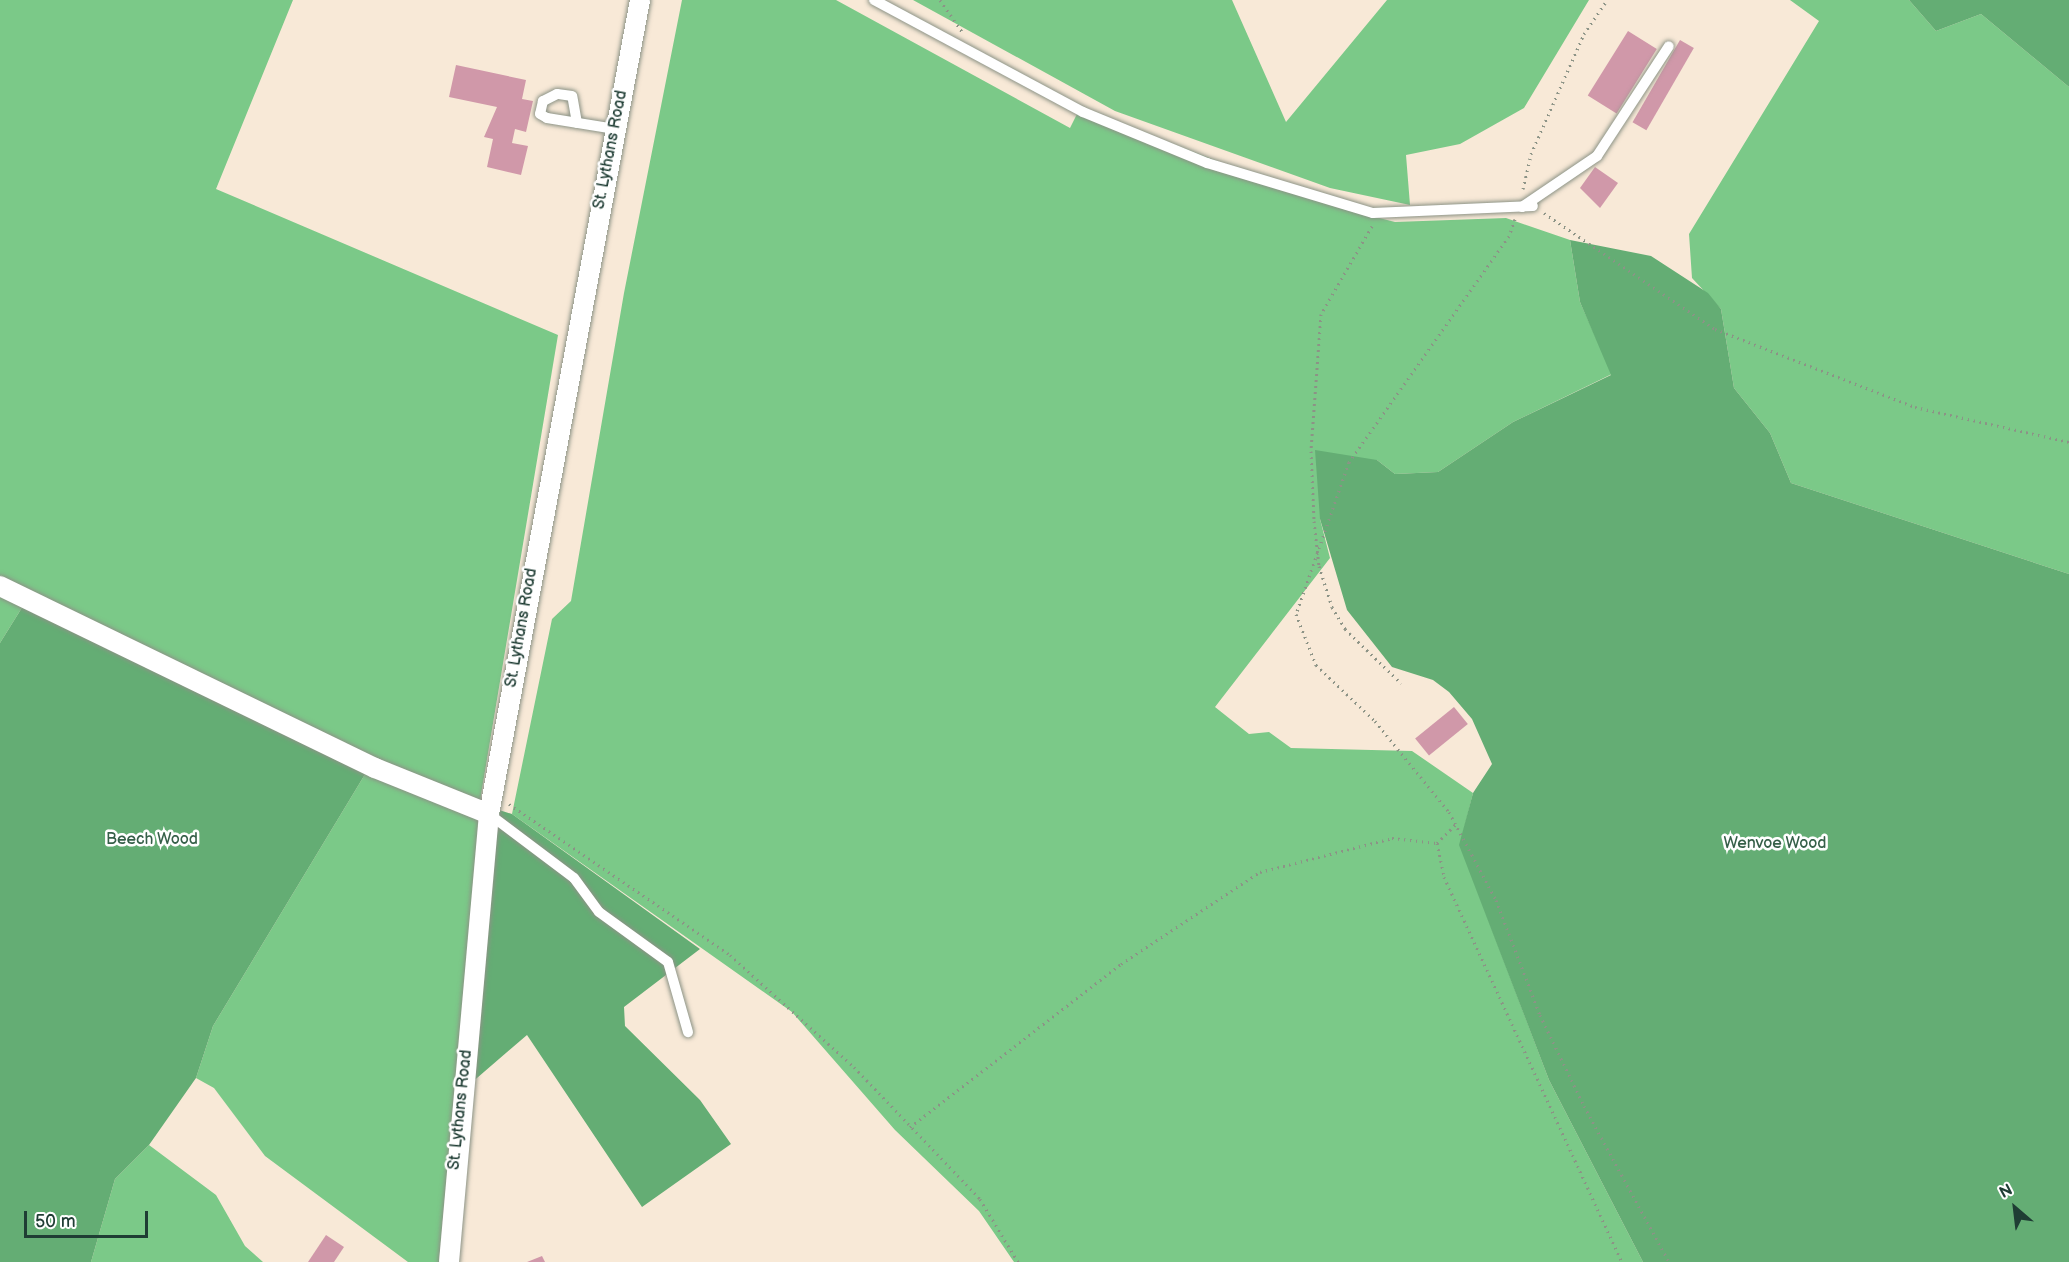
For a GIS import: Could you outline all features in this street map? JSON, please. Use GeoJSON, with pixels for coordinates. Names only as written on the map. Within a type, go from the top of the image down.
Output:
{"type":"FeatureCollection","features":[{"type":"Feature","properties":{"kind":"street","name":"St. Lythans Road"},"geometry":{"type":"LineString","coordinates":[[449,1262],[491,805],[640,0]]}},
{"type":"Feature","properties":{"kind":"street"},"geometry":{"type":"LineString","coordinates":[[0,586],[375,768],[491,805]]}},
{"type":"Feature","properties":{"kind":"lane"},"geometry":{"type":"LineString","coordinates":[[874,0],[1083,112],[1207,163],[1374,213],[1524,207],[1597,156],[1670,46]]}},
{"type":"Feature","properties":{"kind":"lane"},"geometry":{"type":"LineString","coordinates":[[577,123],[615,129]]}},
{"type":"Feature","properties":{"kind":"lane"},"geometry":{"type":"LineString","coordinates":[[491,805],[574,878],[598,912],[668,962],[688,1032]]}},
{"type":"Feature","properties":{"kind":"path"},"geometry":{"type":"LineString","coordinates":[[940,0],[969,40]]}},
{"type":"Feature","properties":{"kind":"path"},"geometry":{"type":"LineString","coordinates":[[1607,0],[1584,34],[1531,154],[1524,207],[1509,236],[1349,462],[1318,560],[1296,614],[1316,665],[1425,777],[1456,824],[1496,900],[1569,1075],[1669,1262]]}},
{"type":"Feature","properties":{"kind":"path"},"geometry":{"type":"LineString","coordinates":[[1524,207],[1715,329],[1915,407],[2069,442]]}},
{"type":"Feature","properties":{"kind":"path"},"geometry":{"type":"LineString","coordinates":[[1374,213],[1371,232],[1321,314],[1311,451],[1318,560],[1345,629],[1401,683]]}},
{"type":"Feature","properties":{"kind":"path"},"geometry":{"type":"LineString","coordinates":[[491,805],[526,812],[730,955],[910,1126],[980,1199],[1018,1262]]}},
{"type":"Feature","properties":{"kind":"path"},"geometry":{"type":"LineString","coordinates":[[1437,843],[1456,824]]}},
{"type":"Feature","properties":{"kind":"path"},"geometry":{"type":"LineString","coordinates":[[910,1126],[1121,964],[1260,872],[1392,838],[1437,843]]}},
{"type":"Feature","properties":{"kind":"path"},"geometry":{"type":"LineString","coordinates":[[1437,843],[1444,878],[1622,1262]]}},
{"type":"Feature","properties":{"kind":"green space"},"geometry":{"type":"Polygon","coordinates":[[[0,0],[293,0],[216,189],[558,335],[480,801],[417,779],[0,577],[0,0]]]}},
{"type":"Feature","properties":{"kind":"green space"},"geometry":{"type":"Polygon","coordinates":[[[682,0],[836,0],[1070,128],[1080,108],[1336,207],[1395,222],[1506,218],[1570,240],[1580,302],[1612,374],[1513,422],[1438,472],[1395,474],[1377,460],[1320,519],[1330,558],[1215,707],[1249,734],[1269,732],[1291,748],[1412,751],[1473,793],[1460,845],[1549,1080],[1643,1262],[1014,1262],[979,1211],[895,1130],[792,1012],[512,814],[552,619],[571,601],[624,293],[682,0]]]}},
{"type":"Feature","properties":{"kind":"green space"},"geometry":{"type":"Polygon","coordinates":[[[913,0],[1232,0],[1286,122],[1387,0],[1589,0],[1524,108],[1460,144],[1406,155],[1410,205],[1330,188],[1115,111],[913,0]]]}},
{"type":"Feature","properties":{"kind":"green space"},"geometry":{"type":"Polygon","coordinates":[[[1790,0],[1909,0],[1936,31],[1981,14],[2069,87],[2069,574],[1791,483],[1770,433],[1734,388],[1721,309],[1692,278],[1689,234],[1819,21],[1790,0]]]}},
{"type":"Feature","properties":{"kind":"green space"},"geometry":{"type":"Polygon","coordinates":[[[1909,0],[2069,0],[2069,87],[1981,14],[1936,31],[1909,0]]]}},
{"type":"Feature","properties":{"kind":"green space","name":"Wenvoe Wood"},"geometry":{"type":"Polygon","coordinates":[[[1570,240],[1651,256],[1708,293],[1721,309],[1734,388],[1770,433],[1791,483],[2069,574],[2069,1262],[1643,1262],[1549,1080],[1459,845],[1473,793],[1492,764],[1472,719],[1449,692],[1433,680],[1392,667],[1347,610],[1320,519],[1315,450],[1377,460],[1395,474],[1438,472],[1513,422],[1611,375],[1580,302],[1570,240]]]}},
{"type":"Feature","properties":{"kind":"green space"},"geometry":{"type":"Polygon","coordinates":[[[0,594],[23,606],[0,643],[0,594]]]}},
{"type":"Feature","properties":{"kind":"green space","name":"Beech Wood"},"geometry":{"type":"Polygon","coordinates":[[[23,606],[367,771],[213,1026],[196,1078],[149,1145],[115,1179],[91,1262],[0,1262],[0,643],[23,606]]]}},
{"type":"Feature","properties":{"kind":"green space"},"geometry":{"type":"Polygon","coordinates":[[[367,771],[480,820],[439,1262],[408,1262],[265,1156],[214,1088],[196,1078],[213,1026],[367,771]]]}},
{"type":"Feature","properties":{"kind":"green space"},"geometry":{"type":"Polygon","coordinates":[[[496,809],[512,814],[700,949],[624,1007],[625,1026],[700,1100],[731,1144],[642,1207],[527,1035],[470,1084],[496,809]]]}},
{"type":"Feature","properties":{"kind":"green space"},"geometry":{"type":"Polygon","coordinates":[[[149,1145],[216,1195],[245,1246],[263,1262],[91,1262],[115,1179],[149,1145]]]}},
{"type":"Feature","properties":{"kind":"building"},"geometry":{"type":"Polygon","coordinates":[[[1628,31],[1657,49],[1617,113],[1588,95],[1628,31]]]}},
{"type":"Feature","properties":{"kind":"building"},"geometry":{"type":"Polygon","coordinates":[[[1680,40],[1694,48],[1646,130],[1632,122],[1680,40]]]}},
{"type":"Feature","properties":{"kind":"building"},"geometry":{"type":"Polygon","coordinates":[[[456,65],[526,80],[522,99],[533,101],[526,132],[515,129],[512,143],[528,146],[521,175],[487,167],[493,139],[484,137],[497,107],[449,97],[456,65]]]}},
{"type":"Feature","properties":{"kind":"building"},"geometry":{"type":"Polygon","coordinates":[[[1595,167],[1618,183],[1600,208],[1580,188],[1595,167]]]}},
{"type":"Feature","properties":{"kind":"building"},"geometry":{"type":"Polygon","coordinates":[[[1454,707],[1468,724],[1429,756],[1415,738],[1454,707]]]}},
{"type":"Feature","properties":{"kind":"building"},"geometry":{"type":"Polygon","coordinates":[[[326,1235],[344,1247],[334,1262],[308,1262],[326,1235]]]}},
{"type":"Feature","properties":{"kind":"building"},"geometry":{"type":"Polygon","coordinates":[[[542,1256],[545,1262],[527,1262],[542,1256]]]}}]}
